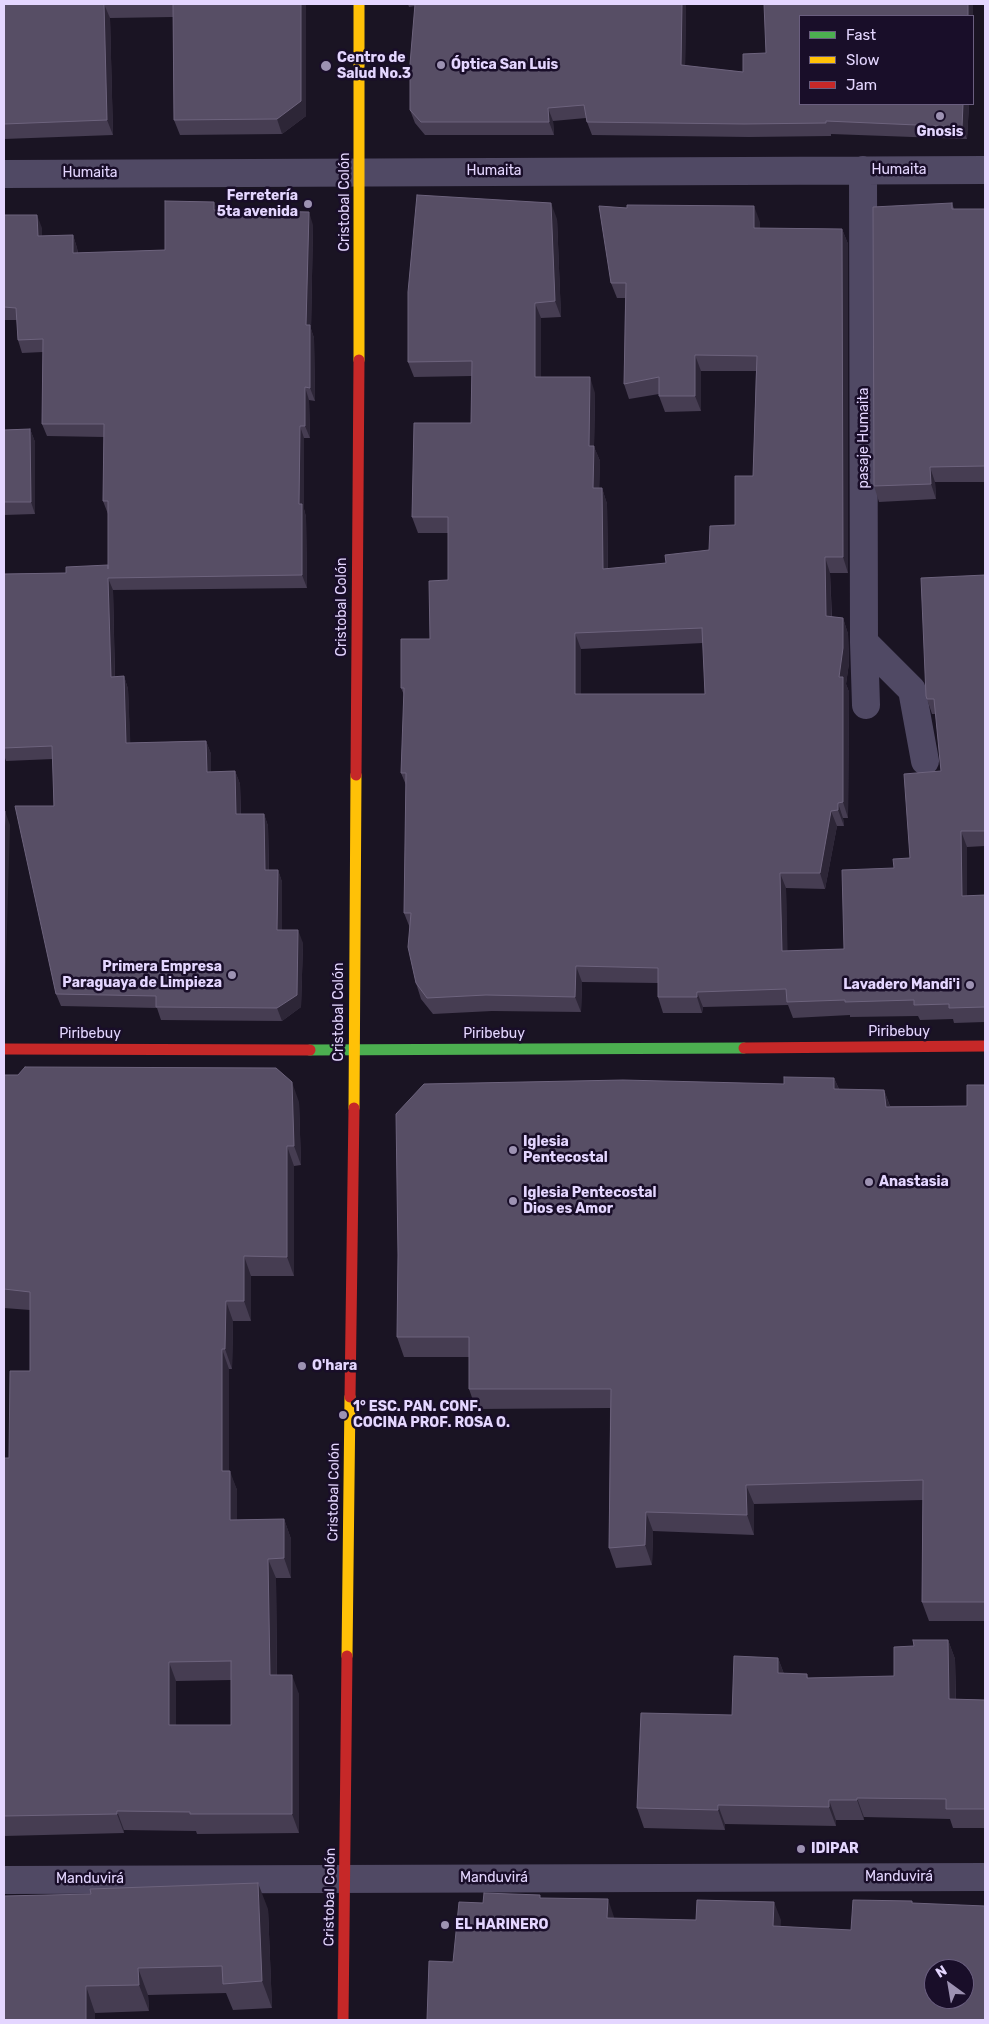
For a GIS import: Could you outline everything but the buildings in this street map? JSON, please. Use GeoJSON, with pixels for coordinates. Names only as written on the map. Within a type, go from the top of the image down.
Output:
{"type":"FeatureCollection","features":[{"type":"Feature","properties":{"kind":"main road","name":"Cristobal Colón"},"geometry":{"type":"LineString","coordinates":[[343,2020],[354,1050],[360,171],[359,4]]}},
{"type":"Feature","properties":{"kind":"main road","name":"Piribebuy"},"geometry":{"type":"LineString","coordinates":[[4,1049],[354,1050],[985,1046]]}},
{"type":"Feature","properties":{"kind":"street","name":"pasaje Humaita"},"geometry":{"type":"LineString","coordinates":[[863,170],[864,642],[866,704]]}},
{"type":"Feature","properties":{"kind":"street","name":"Humaita"},"geometry":{"type":"LineString","coordinates":[[4,174],[360,171],[985,170]]}},
{"type":"Feature","properties":{"kind":"street"},"geometry":{"type":"LineString","coordinates":[[864,642],[912,690],[925,761]]}},
{"type":"Feature","properties":{"kind":"street","name":"Manduvirá"},"geometry":{"type":"LineString","coordinates":[[4,1880],[985,1877]]}},
{"type":"Feature","properties":{"kind":"traffic: fast"},"geometry":{"type":"LineString","coordinates":[[310,1050],[744,1048]]}},
{"type":"Feature","properties":{"kind":"traffic: slow"},"geometry":{"type":"LineString","coordinates":[[359,4],[359,360]]}},
{"type":"Feature","properties":{"kind":"traffic: slow"},"geometry":{"type":"LineString","coordinates":[[354,1108],[356,775]]}},
{"type":"Feature","properties":{"kind":"traffic: slow"},"geometry":{"type":"LineString","coordinates":[[347,1656],[350,1397]]}},
{"type":"Feature","properties":{"kind":"traffic: jam"},"geometry":{"type":"LineString","coordinates":[[356,775],[359,360]]}},
{"type":"Feature","properties":{"kind":"traffic: jam"},"geometry":{"type":"LineString","coordinates":[[744,1048],[985,1046]]}},
{"type":"Feature","properties":{"kind":"traffic: jam"},"geometry":{"type":"LineString","coordinates":[[4,1049],[310,1050]]}},
{"type":"Feature","properties":{"kind":"traffic: jam"},"geometry":{"type":"LineString","coordinates":[[350,1397],[354,1108]]}},
{"type":"Feature","properties":{"kind":"traffic: jam"},"geometry":{"type":"LineString","coordinates":[[343,2020],[347,1656]]}},
{"type":"Feature","properties":{"kind":"place","name":"Óptica San Luis"},"geometry":{"type":"Point","coordinates":[441,65]}},
{"type":"Feature","properties":{"kind":"place","name":"Centro de Salud No.3"},"geometry":{"type":"Point","coordinates":[326,66]}},
{"type":"Feature","properties":{"kind":"place","name":"Gnosis"},"geometry":{"type":"Point","coordinates":[940,116]}},
{"type":"Feature","properties":{"kind":"place","name":"Ferretería 5ta avenida"},"geometry":{"type":"Point","coordinates":[308,204]}},
{"type":"Feature","properties":{"kind":"place","name":"Primera Empresa Paraguaya de Limpieza"},"geometry":{"type":"Point","coordinates":[232,975]}},
{"type":"Feature","properties":{"kind":"place","name":"Lavadero Mandi'i"},"geometry":{"type":"Point","coordinates":[970,985]}},
{"type":"Feature","properties":{"kind":"place","name":"Iglesia Pentecostal"},"geometry":{"type":"Point","coordinates":[513,1150]}},
{"type":"Feature","properties":{"kind":"place","name":"Anastasia"},"geometry":{"type":"Point","coordinates":[869,1182]}},
{"type":"Feature","properties":{"kind":"place","name":"Iglesia Pentecostal Dios es Amor"},"geometry":{"type":"Point","coordinates":[513,1201]}},
{"type":"Feature","properties":{"kind":"place","name":"O'hara"},"geometry":{"type":"Point","coordinates":[302,1366]}},
{"type":"Feature","properties":{"kind":"place","name":"1° ESC. PAN. CONF. COCINA PROF. ROSA O."},"geometry":{"type":"Point","coordinates":[343,1415]}},
{"type":"Feature","properties":{"kind":"place","name":"IDIPAR"},"geometry":{"type":"Point","coordinates":[801,1849]}},
{"type":"Feature","properties":{"kind":"place","name":"EL HARINERO"},"geometry":{"type":"Point","coordinates":[445,1925]}}]}
